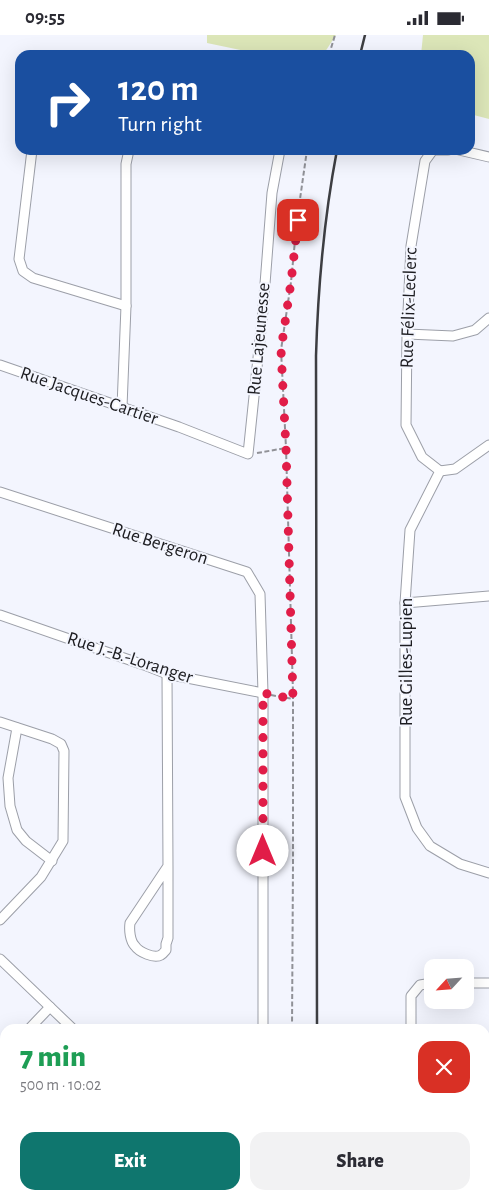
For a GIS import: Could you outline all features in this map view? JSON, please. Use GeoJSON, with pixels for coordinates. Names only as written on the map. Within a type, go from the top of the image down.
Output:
{"type":"FeatureCollection","features":[{"type":"Feature","properties":{"kind":"street"},"geometry":{"type":"LineString","coordinates":[[475,154],[489,157]]}},
{"type":"Feature","properties":{"kind":"street"},"geometry":{"type":"LineString","coordinates":[[31,155],[19,259],[24,271],[33,278],[126,306]]}},
{"type":"Feature","properties":{"kind":"street"},"geometry":{"type":"LineString","coordinates":[[122,407],[126,306],[126,164],[128,155]]}},
{"type":"Feature","properties":{"kind":"street","name":"Rue Lajeunesse"},"geometry":{"type":"LineString","coordinates":[[248,454],[262,320],[272,193],[279,155]]}},
{"type":"Feature","properties":{"kind":"street","name":"Rue Félix-Leclerc"},"geometry":{"type":"LineString","coordinates":[[430,155],[425,161],[411,246],[407,334],[406,425],[422,457],[440,471]]}},
{"type":"Feature","properties":{"kind":"street"},"geometry":{"type":"LineString","coordinates":[[407,334],[453,336],[475,330],[489,319]]}},
{"type":"Feature","properties":{"kind":"street","name":"Rue Jacques-Cartier"},"geometry":{"type":"LineString","coordinates":[[0,365],[179,427],[248,454]]}},
{"type":"Feature","properties":{"kind":"street"},"geometry":{"type":"LineString","coordinates":[[440,471],[455,469],[489,445]]}},
{"type":"Feature","properties":{"kind":"street","name":"Rue Gilles-Lupien"},"geometry":{"type":"LineString","coordinates":[[440,471],[410,530],[405,603],[405,797],[416,829],[430,846],[460,864],[489,873]]}},
{"type":"Feature","properties":{"kind":"street","name":"Rue Bergeron"},"geometry":{"type":"LineString","coordinates":[[0,491],[247,572],[260,594],[263,693],[263,1024]]}},
{"type":"Feature","properties":{"kind":"street"},"geometry":{"type":"LineString","coordinates":[[405,603],[489,596]]}},
{"type":"Feature","properties":{"kind":"street","name":"Rue J.-B.-Loranger"},"geometry":{"type":"LineString","coordinates":[[0,615],[167,674],[263,693]]}},
{"type":"Feature","properties":{"kind":"street"},"geometry":{"type":"LineString","coordinates":[[167,674],[168,866],[168,938],[166,950],[162,955],[150,955],[136,948],[132,941],[129,927],[168,866]]}},
{"type":"Feature","properties":{"kind":"street"},"geometry":{"type":"LineString","coordinates":[[0,722],[52,739],[61,744],[64,751],[62,841],[41,877],[0,920]]}},
{"type":"Feature","properties":{"kind":"street"},"geometry":{"type":"LineString","coordinates":[[17,728],[8,777],[10,807],[18,830],[32,847],[52,861]]}},
{"type":"Feature","properties":{"kind":"street"},"geometry":{"type":"LineString","coordinates":[[0,959],[68,1024]]}},
{"type":"Feature","properties":{"kind":"street"},"geometry":{"type":"LineString","coordinates":[[474,983],[489,983]]}},
{"type":"Feature","properties":{"kind":"street"},"geometry":{"type":"LineString","coordinates":[[411,1024],[411,996],[420,985],[424,984]]}},
{"type":"Feature","properties":{"kind":"street"},"geometry":{"type":"LineString","coordinates":[[34,1024],[50,1007]]}},
{"type":"Feature","properties":{"kind":"path"},"geometry":{"type":"LineString","coordinates":[[330,50],[335,35]]}},
{"type":"Feature","properties":{"kind":"path"},"geometry":{"type":"LineString","coordinates":[[292,1024],[293,699],[286,448],[281,350],[306,155]]}},
{"type":"Feature","properties":{"kind":"path"},"geometry":{"type":"LineString","coordinates":[[248,454],[286,448]]}},
{"type":"Feature","properties":{"kind":"path"},"geometry":{"type":"LineString","coordinates":[[263,693],[293,699]]}},
{"type":"Feature","properties":{"kind":"green space"},"geometry":{"type":"Polygon","coordinates":[[[207,35],[336,35],[326,50],[240,50],[207,43],[207,35]]]}},
{"type":"Feature","properties":{"kind":"green space"},"geometry":{"type":"Polygon","coordinates":[[[423,35],[489,35],[489,119],[475,115],[475,50],[422,50],[423,35]]]}},
{"type":"Feature","properties":{"kind":"railway"},"geometry":{"type":"LineString","coordinates":[[361,50],[365,35]]}},
{"type":"Feature","properties":{"kind":"railway"},"geometry":{"type":"LineString","coordinates":[[317,1024],[316,356],[322,253],[336,155]]}},
{"type":"Feature","properties":{"kind":"route"},"geometry":{"type":"LineString","coordinates":[[263,851],[263,693],[293,699],[286,448],[281,350],[298,220]]}}]}
